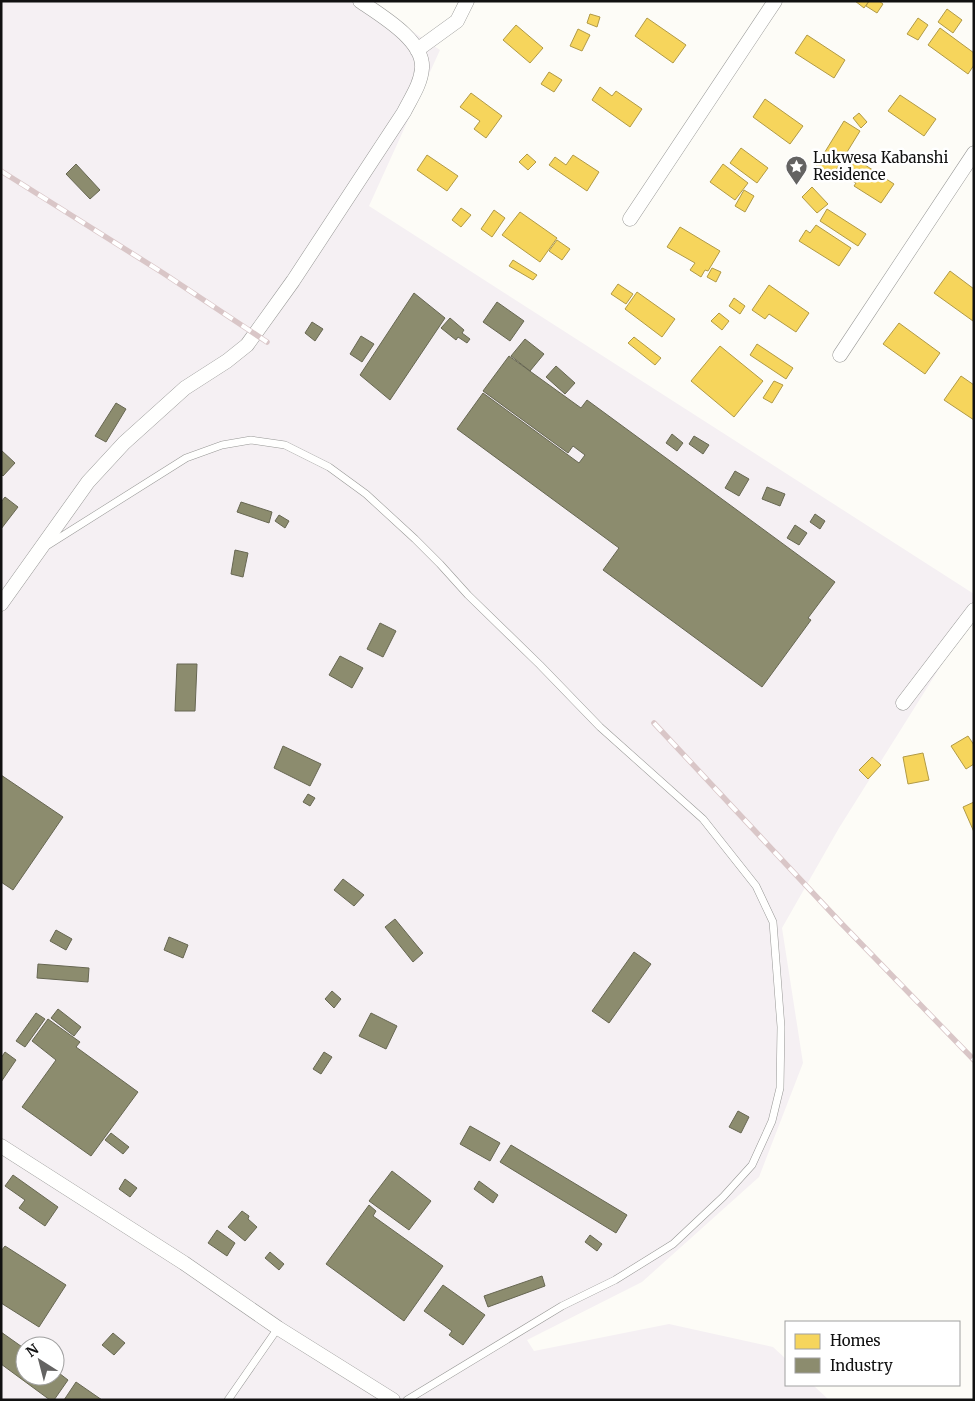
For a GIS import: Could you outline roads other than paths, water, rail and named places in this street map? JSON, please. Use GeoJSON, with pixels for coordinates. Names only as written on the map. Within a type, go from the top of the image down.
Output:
{"type":"FeatureCollection","features":[{"type":"Feature","properties":{"kind":"street"},"geometry":{"type":"LineString","coordinates":[[1,604],[88,482],[124,443],[185,388],[227,361],[247,345],[293,281],[404,112],[417,87],[422,67],[417,50],[408,38],[390,22],[360,1]]}},
{"type":"Feature","properties":{"kind":"street"},"geometry":{"type":"LineString","coordinates":[[417,50],[457,21],[467,1]]}},
{"type":"Feature","properties":{"kind":"street"},"geometry":{"type":"LineString","coordinates":[[630,219],[775,1]]}},
{"type":"Feature","properties":{"kind":"street"},"geometry":{"type":"LineString","coordinates":[[840,355],[974,153]]}},
{"type":"Feature","properties":{"kind":"street"},"geometry":{"type":"LineString","coordinates":[[903,704],[974,610]]}},
{"type":"Feature","properties":{"kind":"street"},"geometry":{"type":"LineString","coordinates":[[1,1146],[184,1263],[278,1328],[393,1400]]}},
{"type":"Feature","properties":{"kind":"lane"},"geometry":{"type":"LineString","coordinates":[[37,552],[186,458],[222,444],[251,440],[260,441],[285,445],[311,458],[328,467],[366,494],[440,564],[468,595],[600,727],[703,819],[756,886],[772,922],[781,1027],[780,1088],[772,1121],[752,1165],[723,1198],[673,1244],[615,1280],[562,1306],[407,1400]]}},
{"type":"Feature","properties":{"kind":"lane"},"geometry":{"type":"LineString","coordinates":[[228,1400],[278,1328]]}},
{"type":"Feature","properties":{"kind":"railway"},"geometry":{"type":"LineString","coordinates":[[1,171],[163,273],[267,342]]}},
{"type":"Feature","properties":{"kind":"railway"},"geometry":{"type":"LineString","coordinates":[[654,723],[841,923],[974,1060]]}},
{"type":"Feature","properties":{"kind":"place","name":"Lukwesa Kabanshi Residence"},"geometry":{"type":"Point","coordinates":[797,186]}}]}
